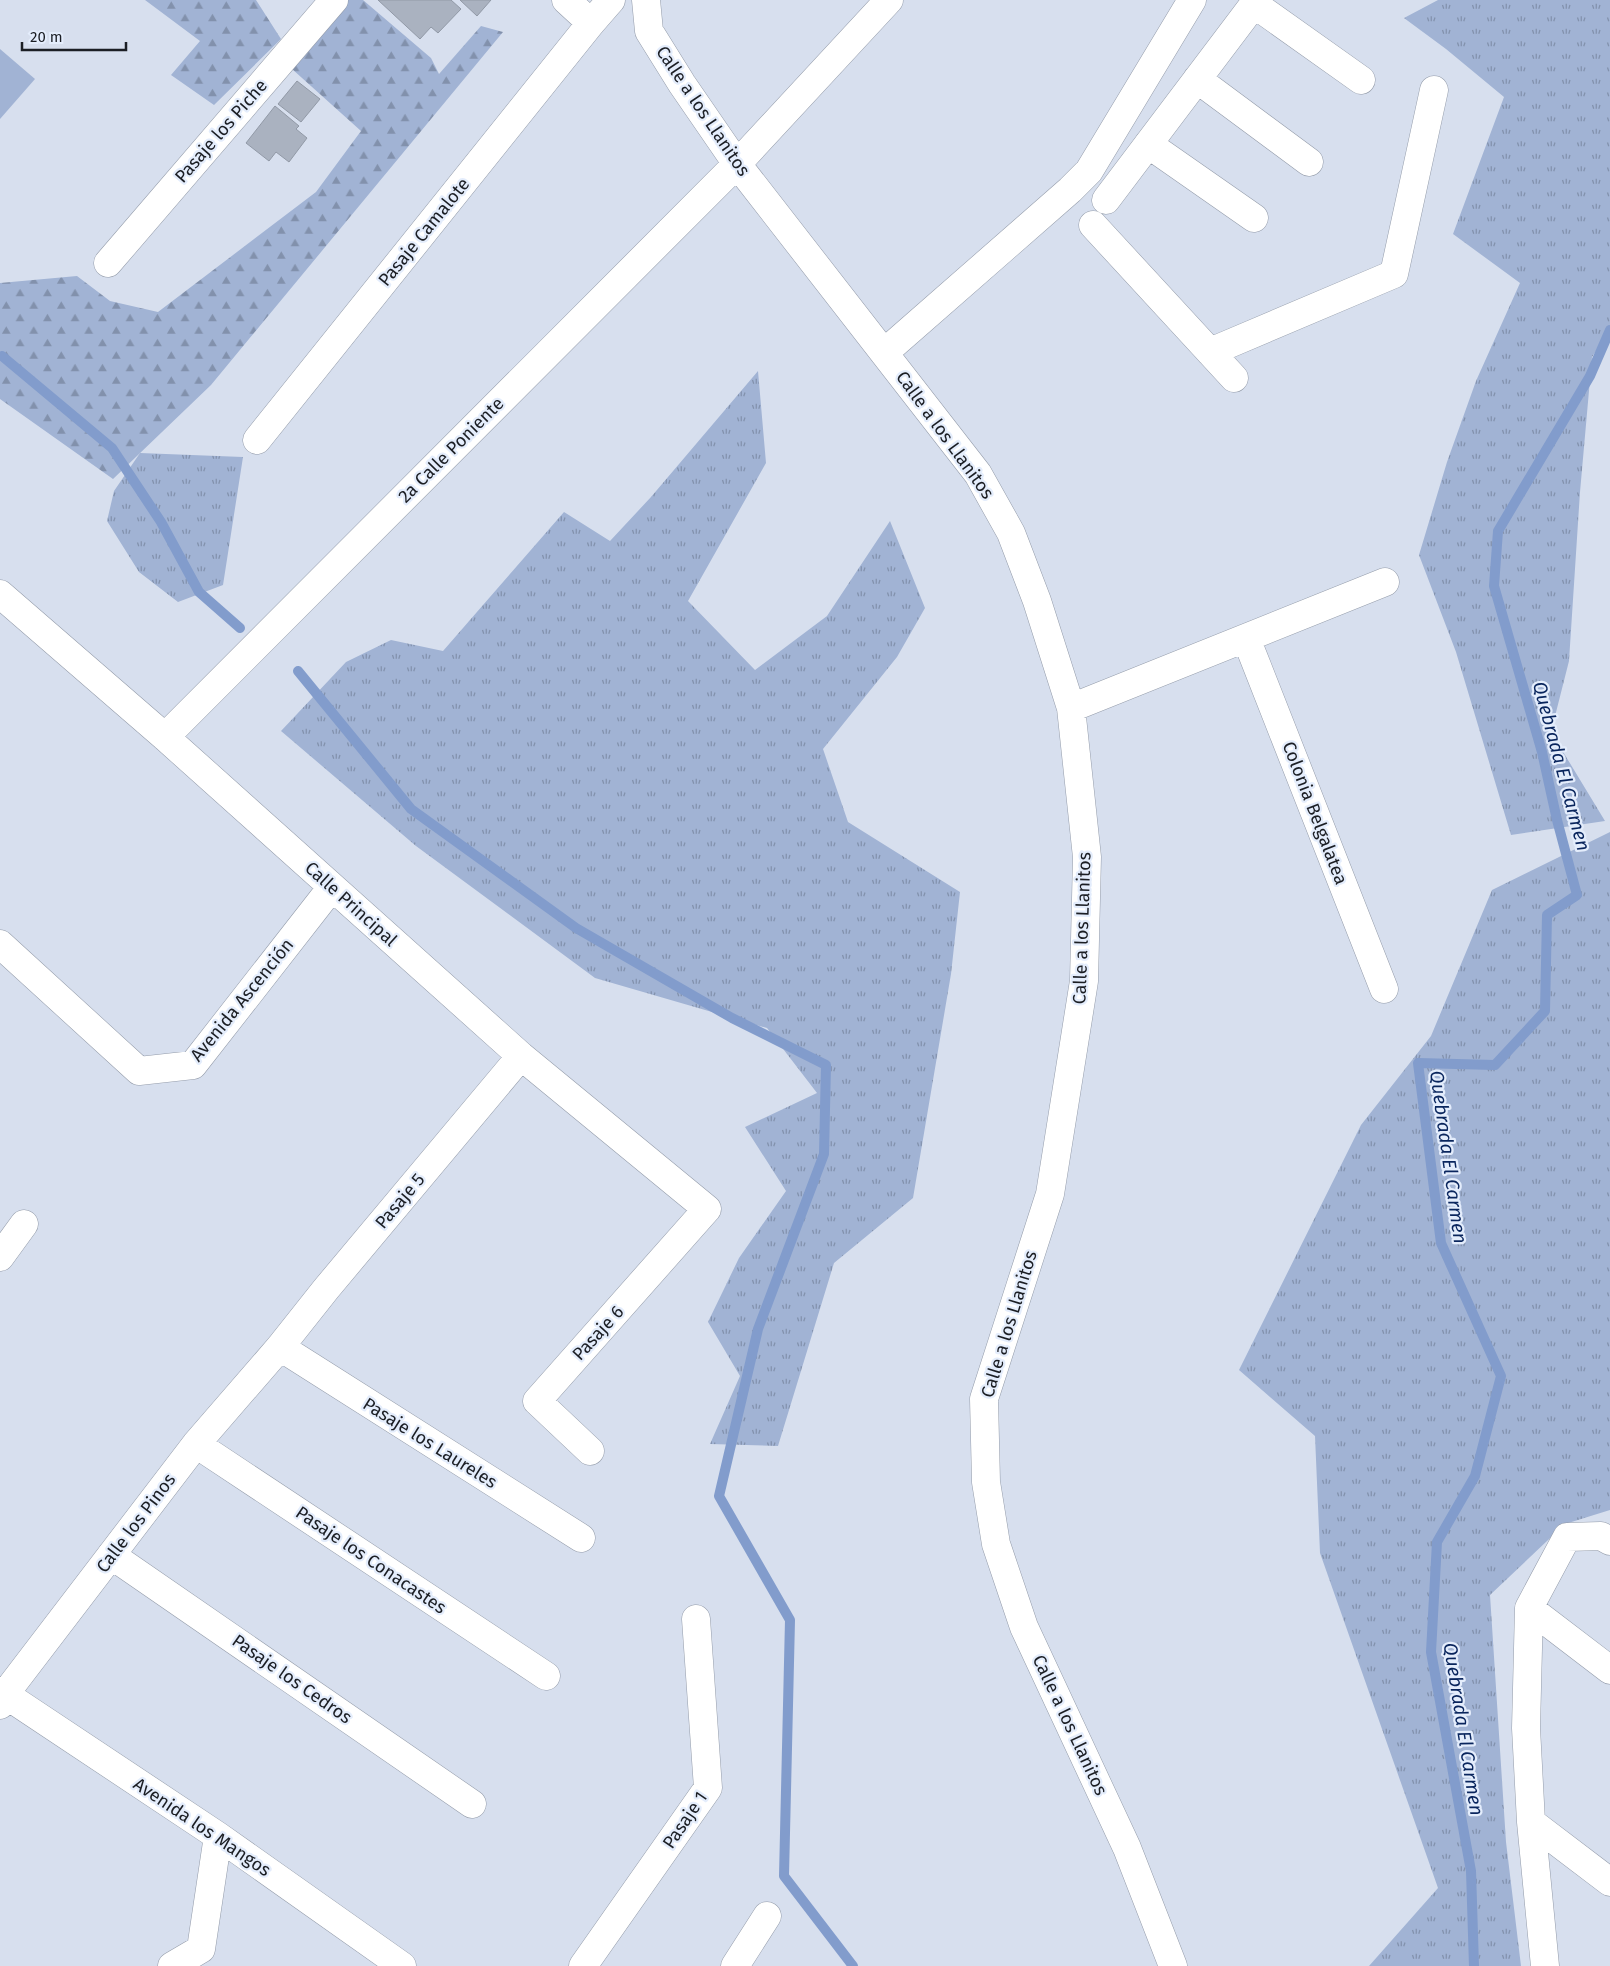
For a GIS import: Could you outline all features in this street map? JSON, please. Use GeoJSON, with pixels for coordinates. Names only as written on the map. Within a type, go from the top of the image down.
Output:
{"type":"FeatureCollection","features":[{"type":"Feature","properties":{"kind":"street","name":"Pasaje los Piche"},"geometry":{"type":"LineString","coordinates":[[108,263],[334,0]]}},
{"type":"Feature","properties":{"kind":"street"},"geometry":{"type":"LineString","coordinates":[[566,0],[591,23],[611,0]]}},
{"type":"Feature","properties":{"kind":"street","name":"Calle a los Llanitos"},"geometry":{"type":"LineString","coordinates":[[646,0],[649,31],[682,84],[737,164],[978,474],[1011,533],[1037,601],[1071,708],[1087,857],[1084,981],[1050,1194],[984,1399],[986,1482],[996,1544],[1024,1627],[1127,1848],[1173,1966]]}},
{"type":"Feature","properties":{"kind":"street","name":"2a Calle Poniente"},"geometry":{"type":"LineString","coordinates":[[165,737],[737,164],[889,0]]}},
{"type":"Feature","properties":{"kind":"street"},"geometry":{"type":"LineString","coordinates":[[885,352],[1070,190],[1089,171],[1192,0]]}},
{"type":"Feature","properties":{"kind":"street"},"geometry":{"type":"LineString","coordinates":[[1106,200],[1255,2],[1361,80]]}},
{"type":"Feature","properties":{"kind":"street","name":"Pasaje Camalote"},"geometry":{"type":"LineString","coordinates":[[257,440],[591,23]]}},
{"type":"Feature","properties":{"kind":"street"},"geometry":{"type":"LineString","coordinates":[[1196,79],[1309,162]]}},
{"type":"Feature","properties":{"kind":"street"},"geometry":{"type":"LineString","coordinates":[[1210,352],[1394,274],[1434,90]]}},
{"type":"Feature","properties":{"kind":"street"},"geometry":{"type":"LineString","coordinates":[[1148,144],[1254,218]]}},
{"type":"Feature","properties":{"kind":"street"},"geometry":{"type":"LineString","coordinates":[[1093,225],[1234,378]]}},
{"type":"Feature","properties":{"kind":"street"},"geometry":{"type":"LineString","coordinates":[[1071,708],[1386,582]]}},
{"type":"Feature","properties":{"kind":"street","name":"Calle Principal"},"geometry":{"type":"LineString","coordinates":[[0,594],[165,737],[521,1056],[707,1209]]}},
{"type":"Feature","properties":{"kind":"street","name":"Colonia Belgalatea"},"geometry":{"type":"LineString","coordinates":[[1246,638],[1384,989]]}},
{"type":"Feature","properties":{"kind":"street","name":"Avenida Ascención"},"geometry":{"type":"LineString","coordinates":[[0,944],[139,1071],[193,1065],[332,887]]}},
{"type":"Feature","properties":{"kind":"street","name":"Pasaje 5"},"geometry":{"type":"LineString","coordinates":[[280,1347],[326,1289],[521,1056]]}},
{"type":"Feature","properties":{"kind":"street","name":"Pasaje 6"},"geometry":{"type":"LineString","coordinates":[[590,1451],[537,1402],[707,1209]]}},
{"type":"Feature","properties":{"kind":"street"},"geometry":{"type":"LineString","coordinates":[[0,1257],[24,1224]]}},
{"type":"Feature","properties":{"kind":"street","name":"Calle los Pinos"},"geometry":{"type":"LineString","coordinates":[[2,1697],[196,1444],[280,1347]]}},
{"type":"Feature","properties":{"kind":"street","name":"Pasaje los Laureles"},"geometry":{"type":"LineString","coordinates":[[280,1347],[581,1538]]}},
{"type":"Feature","properties":{"kind":"street","name":"Pasaje los Conacastes"},"geometry":{"type":"LineString","coordinates":[[196,1444],[546,1676]]}},
{"type":"Feature","properties":{"kind":"street"},"geometry":{"type":"LineString","coordinates":[[1545,1966],[1531,1822],[1526,1728],[1529,1608],[1568,1537],[1601,1536],[1610,1541]]}},
{"type":"Feature","properties":{"kind":"street","name":"Pasaje los Cedros"},"geometry":{"type":"LineString","coordinates":[[112,1555],[472,1804]]}},
{"type":"Feature","properties":{"kind":"street"},"geometry":{"type":"LineString","coordinates":[[1529,1608],[1610,1670]]}},
{"type":"Feature","properties":{"kind":"street","name":"Pasaje 1"},"geometry":{"type":"LineString","coordinates":[[583,1966],[708,1788],[696,1619]]}},
{"type":"Feature","properties":{"kind":"street","name":"Avenida los Mangos"},"geometry":{"type":"LineString","coordinates":[[2,1697],[218,1836],[402,1966]]}},
{"type":"Feature","properties":{"kind":"street"},"geometry":{"type":"LineString","coordinates":[[1531,1822],[1610,1882]]}},
{"type":"Feature","properties":{"kind":"street"},"geometry":{"type":"LineString","coordinates":[[172,1966],[201,1949],[218,1836]]}},
{"type":"Feature","properties":{"kind":"street"},"geometry":{"type":"LineString","coordinates":[[735,1966],[766,1916]]}},
{"type":"Feature","properties":{"kind":"green space"},"geometry":{"type":"Polygon","coordinates":[[[145,0],[256,0],[281,39],[214,105],[171,75],[200,41],[145,0]]]}},
{"type":"Feature","properties":{"kind":"green space"},"geometry":{"type":"Polygon","coordinates":[[[334,0],[363,0],[431,58],[439,74],[481,26],[503,32],[211,385],[113,479],[0,399],[0,283],[77,276],[110,301],[158,312],[316,192],[361,131],[282,60],[334,0]]]}},
{"type":"Feature","properties":{"kind":"green space"},"geometry":{"type":"Polygon","coordinates":[[[1438,0],[1610,0],[1610,330],[1592,357],[1580,492],[1569,661],[1551,732],[1605,821],[1511,835],[1456,652],[1419,555],[1447,462],[1476,381],[1520,283],[1453,234],[1504,97],[1446,49],[1404,18],[1438,0]]]}},
{"type":"Feature","properties":{"kind":"green space"},"geometry":{"type":"Polygon","coordinates":[[[0,49],[35,79],[0,119],[0,49]]]}},
{"type":"Feature","properties":{"kind":"green space"},"geometry":{"type":"Polygon","coordinates":[[[758,371],[766,463],[688,601],[755,670],[827,616],[890,521],[925,608],[897,657],[823,749],[848,822],[960,892],[951,974],[913,1198],[834,1263],[778,1446],[710,1444],[740,1376],[708,1322],[739,1258],[786,1191],[745,1127],[817,1093],[767,1028],[595,978],[416,846],[281,731],[346,662],[391,640],[443,651],[564,512],[610,541],[651,497],[758,371]]]}},
{"type":"Feature","properties":{"kind":"green space"},"geometry":{"type":"Polygon","coordinates":[[[140,453],[243,457],[223,585],[178,602],[139,572],[107,521],[114,491],[140,453]]]}},
{"type":"Feature","properties":{"kind":"green space"},"geometry":{"type":"Polygon","coordinates":[[[1610,832],[1610,1510],[1565,1524],[1490,1595],[1506,1842],[1521,1966],[1369,1966],[1438,1888],[1320,1553],[1315,1436],[1239,1370],[1361,1125],[1431,1036],[1492,890],[1610,832]]]}},
{"type":"Feature","properties":{"kind":"building"},"geometry":{"type":"Polygon","coordinates":[[[378,0],[451,0],[461,9],[438,33],[431,27],[420,39],[378,0]]]}},
{"type":"Feature","properties":{"kind":"building"},"geometry":{"type":"Polygon","coordinates":[[[460,0],[491,0],[477,16],[460,0]]]}},
{"type":"Feature","properties":{"kind":"building"},"geometry":{"type":"Polygon","coordinates":[[[297,81],[320,99],[301,122],[278,104],[297,81]]]}},
{"type":"Feature","properties":{"kind":"building"},"geometry":{"type":"Polygon","coordinates":[[[275,106],[299,126],[296,129],[307,138],[289,162],[276,152],[269,161],[246,143],[275,106]]]}},
{"type":"Feature","properties":{"kind":"waterway","name":"Quebrada El Carmen"},"geometry":{"type":"LineString","coordinates":[[1474,1966],[1471,1871],[1431,1652],[1437,1542],[1475,1476],[1501,1376],[1441,1243],[1418,1063],[1495,1065],[1545,1011],[1547,915],[1577,895],[1557,820],[1542,752],[1494,586],[1498,531],[1590,376],[1610,330]]}},
{"type":"Feature","properties":{"kind":"waterway"},"geometry":{"type":"LineString","coordinates":[[2,356],[112,448],[161,522],[199,592],[240,628]]}},
{"type":"Feature","properties":{"kind":"waterway"},"geometry":{"type":"LineString","coordinates":[[298,671],[411,809],[576,928],[732,1018],[826,1065],[824,1154],[758,1329],[719,1496],[790,1620],[784,1876],[853,1966]]}}]}
